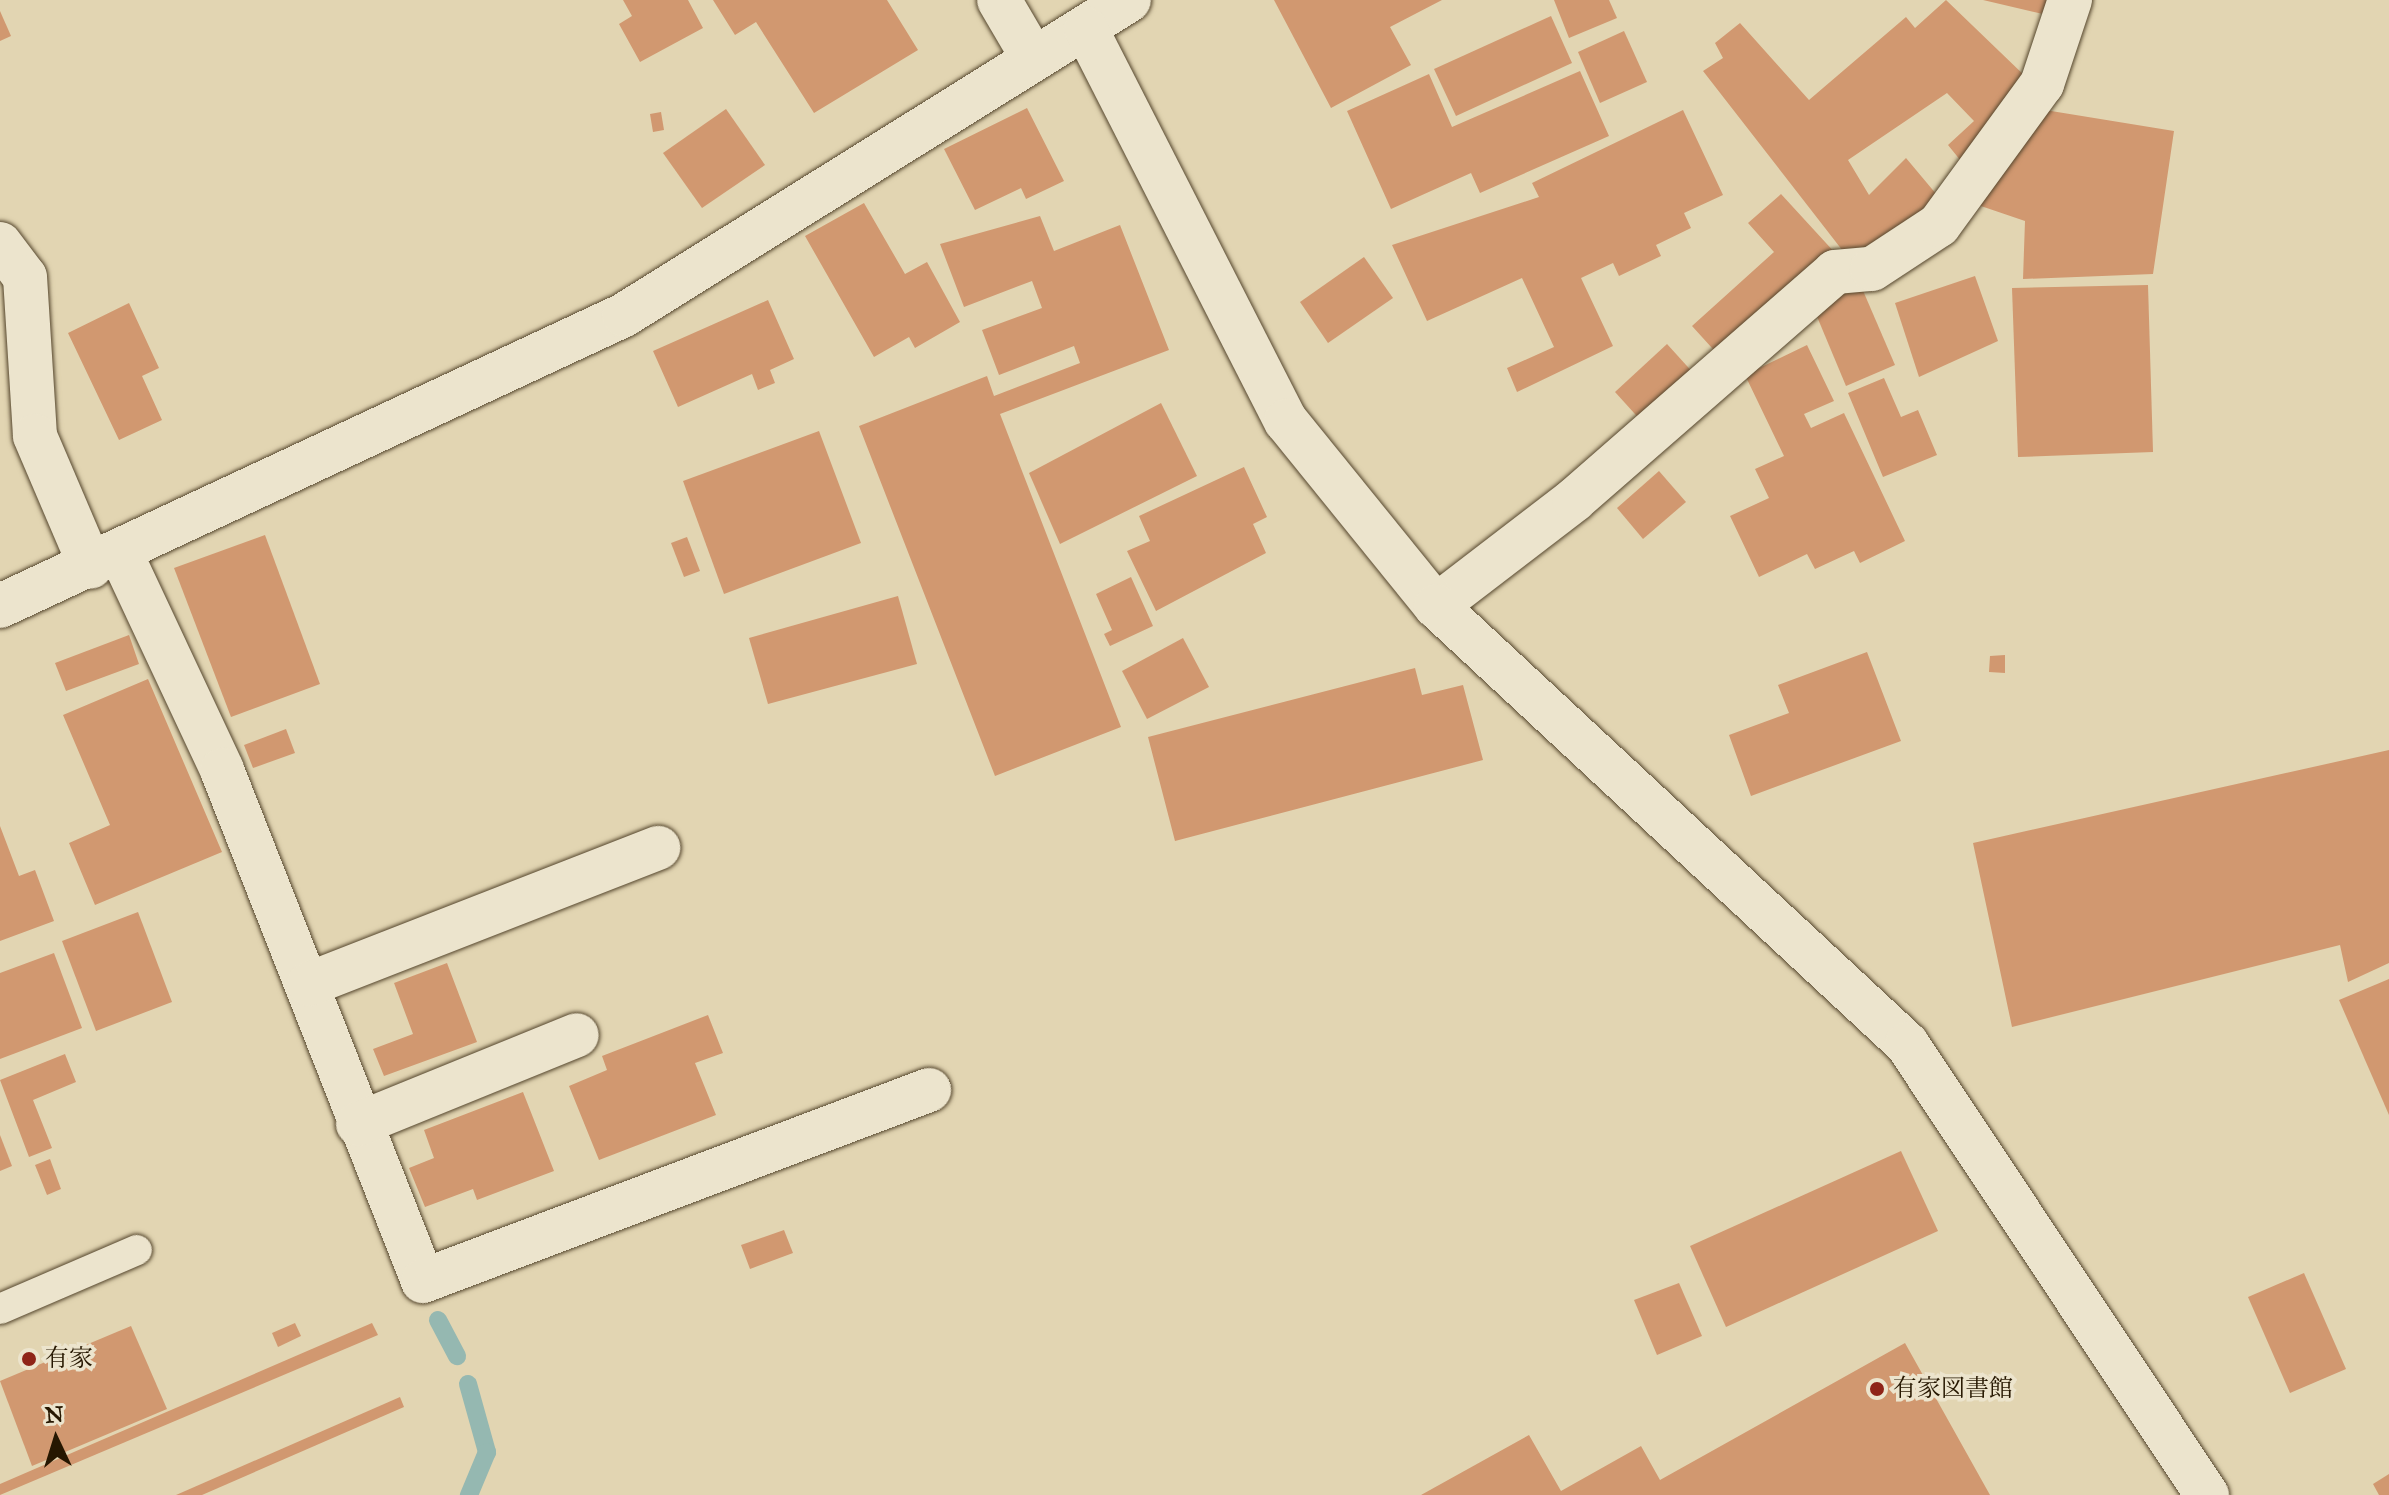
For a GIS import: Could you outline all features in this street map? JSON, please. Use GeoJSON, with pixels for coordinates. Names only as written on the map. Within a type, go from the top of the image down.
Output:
{"type":"FeatureCollection","features":[{"type":"Feature","properties":{"kind":"street"},"geometry":{"type":"LineString","coordinates":[[999,0],[1033,58]]}},
{"type":"Feature","properties":{"kind":"street"},"geometry":{"type":"LineString","coordinates":[[0,606],[106,561],[624,315],[1129,0]]}},
{"type":"Feature","properties":{"kind":"street"},"geometry":{"type":"LineString","coordinates":[[1436,606],[1574,500],[1835,272],[1872,269],[1939,225],[2042,84],[2070,0]]}},
{"type":"Feature","properties":{"kind":"street"},"geometry":{"type":"LineString","coordinates":[[1086,29],[1286,421],[1436,606],[1907,1044],[2207,1495]]}},
{"type":"Feature","properties":{"kind":"street"},"geometry":{"type":"LineString","coordinates":[[0,244],[25,277],[35,436],[222,770],[309,984],[358,1124],[423,1281],[929,1090]]}},
{"type":"Feature","properties":{"kind":"street"},"geometry":{"type":"LineString","coordinates":[[309,984],[658,848]]}},
{"type":"Feature","properties":{"kind":"street"},"geometry":{"type":"LineString","coordinates":[[358,1124],[577,1035]]}},
{"type":"Feature","properties":{"kind":"lane"},"geometry":{"type":"LineString","coordinates":[[0,1309],[137,1250]]}},
{"type":"Feature","properties":{"kind":"building"},"geometry":{"type":"Polygon","coordinates":[[[623,0],[688,0],[703,28],[640,62],[619,24],[632,16],[623,0]]]}},
{"type":"Feature","properties":{"kind":"building"},"geometry":{"type":"Polygon","coordinates":[[[713,0],[887,0],[918,50],[814,113],[756,22],[735,35],[713,0]]]}},
{"type":"Feature","properties":{"kind":"building"},"geometry":{"type":"Polygon","coordinates":[[[1274,0],[1442,0],[1390,27],[1411,65],[1331,108],[1274,0]]]}},
{"type":"Feature","properties":{"kind":"building"},"geometry":{"type":"Polygon","coordinates":[[[1554,0],[1609,0],[1617,18],[1569,38],[1554,0]]]}},
{"type":"Feature","properties":{"kind":"building"},"geometry":{"type":"Polygon","coordinates":[[[1946,0],[2026,77],[1965,166],[1948,145],[1974,121],[1947,93],[1848,160],[1869,195],[1906,158],[1937,195],[1886,246],[1846,255],[1703,71],[1723,58],[1715,43],[1740,23],[1809,100],[1906,17],[1915,28],[1946,0]]]}},
{"type":"Feature","properties":{"kind":"building"},"geometry":{"type":"Polygon","coordinates":[[[1983,0],[2050,0],[2047,15],[1983,0]]]}},
{"type":"Feature","properties":{"kind":"building"},"geometry":{"type":"Polygon","coordinates":[[[0,11],[11,36],[0,41],[0,11]]]}},
{"type":"Feature","properties":{"kind":"building"},"geometry":{"type":"Polygon","coordinates":[[[1551,16],[1572,63],[1456,116],[1434,69],[1551,16]]]}},
{"type":"Feature","properties":{"kind":"building"},"geometry":{"type":"Polygon","coordinates":[[[1624,31],[1647,82],[1600,103],[1578,52],[1624,31]]]}},
{"type":"Feature","properties":{"kind":"building"},"geometry":{"type":"Polygon","coordinates":[[[1580,71],[1609,136],[1480,193],[1471,173],[1391,209],[1347,111],[1429,74],[1452,127],[1580,71]]]}},
{"type":"Feature","properties":{"kind":"building"},"geometry":{"type":"Polygon","coordinates":[[[1027,108],[1064,181],[1026,199],[1021,188],[975,210],[944,149],[1027,108]]]}},
{"type":"Feature","properties":{"kind":"building"},"geometry":{"type":"Polygon","coordinates":[[[726,109],[765,165],[702,208],[663,153],[726,109]]]}},
{"type":"Feature","properties":{"kind":"building"},"geometry":{"type":"Polygon","coordinates":[[[1683,110],[1723,195],[1684,213],[1691,228],[1656,245],[1661,256],[1619,276],[1613,263],[1581,278],[1613,346],[1517,392],[1507,368],[1554,347],[1522,278],[1427,321],[1392,245],[1539,197],[1532,183],[1683,110]]]}},
{"type":"Feature","properties":{"kind":"building"},"geometry":{"type":"Polygon","coordinates":[[[2045,110],[2174,131],[2153,274],[2023,279],[2025,221],[1975,204],[2045,110]]]}},
{"type":"Feature","properties":{"kind":"building"},"geometry":{"type":"Polygon","coordinates":[[[661,112],[664,130],[653,132],[650,114],[661,112]]]}},
{"type":"Feature","properties":{"kind":"building"},"geometry":{"type":"Polygon","coordinates":[[[1781,194],[1837,255],[1722,359],[1692,326],[1774,252],[1748,223],[1781,194]]]}},
{"type":"Feature","properties":{"kind":"building"},"geometry":{"type":"Polygon","coordinates":[[[864,203],[905,274],[927,262],[960,322],[915,348],[909,337],[874,357],[805,236],[864,203]]]}},
{"type":"Feature","properties":{"kind":"building"},"geometry":{"type":"Polygon","coordinates":[[[1040,216],[1054,251],[1120,225],[1169,350],[1000,414],[1121,727],[995,776],[859,426],[987,376],[994,396],[1080,363],[1074,346],[999,375],[982,330],[1042,308],[1032,281],[964,307],[940,244],[1040,216]]]}},
{"type":"Feature","properties":{"kind":"building"},"geometry":{"type":"Polygon","coordinates":[[[1364,257],[1393,298],[1328,343],[1300,302],[1364,257]]]}},
{"type":"Feature","properties":{"kind":"building"},"geometry":{"type":"Polygon","coordinates":[[[1975,276],[1998,341],[1919,377],[1895,303],[1975,276]]]}},
{"type":"Feature","properties":{"kind":"building"},"geometry":{"type":"Polygon","coordinates":[[[2148,285],[2153,452],[2018,457],[2012,288],[2148,285]]]}},
{"type":"Feature","properties":{"kind":"building"},"geometry":{"type":"Polygon","coordinates":[[[1861,286],[1895,365],[1846,386],[1813,307],[1861,286]]]}},
{"type":"Feature","properties":{"kind":"building"},"geometry":{"type":"Polygon","coordinates":[[[768,300],[794,359],[770,370],[775,383],[758,390],[752,374],[678,407],[653,351],[768,300]]]}},
{"type":"Feature","properties":{"kind":"building"},"geometry":{"type":"Polygon","coordinates":[[[129,303],[159,368],[142,376],[162,420],[119,440],[68,333],[129,303]]]}},
{"type":"Feature","properties":{"kind":"building"},"geometry":{"type":"Polygon","coordinates":[[[1667,344],[1696,376],[1644,424],[1615,392],[1667,344]]]}},
{"type":"Feature","properties":{"kind":"building"},"geometry":{"type":"Polygon","coordinates":[[[1807,345],[1834,401],[1804,414],[1811,428],[1844,413],[1905,541],[1860,563],[1854,551],[1815,569],[1807,554],[1759,577],[1730,516],[1769,498],[1755,469],[1784,456],[1745,375],[1807,345]]]}},
{"type":"Feature","properties":{"kind":"building"},"geometry":{"type":"Polygon","coordinates":[[[1884,378],[1901,417],[1918,410],[1937,455],[1883,477],[1848,393],[1884,378]]]}},
{"type":"Feature","properties":{"kind":"building"},"geometry":{"type":"Polygon","coordinates":[[[1161,403],[1197,476],[1060,544],[1029,473],[1161,403]]]}},
{"type":"Feature","properties":{"kind":"building"},"geometry":{"type":"Polygon","coordinates":[[[819,431],[861,543],[724,594],[683,481],[819,431]]]}},
{"type":"Feature","properties":{"kind":"building"},"geometry":{"type":"Polygon","coordinates":[[[1244,467],[1267,517],[1253,524],[1266,553],[1156,611],[1127,551],[1150,541],[1139,516],[1244,467]]]}},
{"type":"Feature","properties":{"kind":"building"},"geometry":{"type":"Polygon","coordinates":[[[1659,471],[1686,502],[1643,539],[1617,508],[1659,471]]]}},
{"type":"Feature","properties":{"kind":"building"},"geometry":{"type":"Polygon","coordinates":[[[265,535],[320,684],[231,717],[174,568],[265,535]]]}},
{"type":"Feature","properties":{"kind":"building"},"geometry":{"type":"Polygon","coordinates":[[[687,537],[700,571],[684,577],[671,543],[687,537]]]}},
{"type":"Feature","properties":{"kind":"building"},"geometry":{"type":"Polygon","coordinates":[[[1131,577],[1153,626],[1110,646],[1104,634],[1112,630],[1096,594],[1131,577]]]}},
{"type":"Feature","properties":{"kind":"building"},"geometry":{"type":"Polygon","coordinates":[[[898,596],[917,664],[768,704],[749,638],[898,596]]]}},
{"type":"Feature","properties":{"kind":"building"},"geometry":{"type":"Polygon","coordinates":[[[129,635],[139,664],[66,691],[55,663],[129,635]]]}},
{"type":"Feature","properties":{"kind":"building"},"geometry":{"type":"Polygon","coordinates":[[[1183,638],[1209,687],[1147,719],[1122,671],[1183,638]]]}},
{"type":"Feature","properties":{"kind":"building"},"geometry":{"type":"Polygon","coordinates":[[[1867,652],[1901,741],[1751,796],[1729,735],[1789,713],[1778,685],[1867,652]]]}},
{"type":"Feature","properties":{"kind":"building"},"geometry":{"type":"Polygon","coordinates":[[[2005,655],[2005,673],[1989,672],[1990,656],[2005,655]]]}},
{"type":"Feature","properties":{"kind":"building"},"geometry":{"type":"Polygon","coordinates":[[[1415,668],[1422,695],[1463,685],[1483,760],[1175,841],[1148,737],[1415,668]]]}},
{"type":"Feature","properties":{"kind":"building"},"geometry":{"type":"Polygon","coordinates":[[[148,679],[222,852],[95,905],[69,843],[110,825],[63,715],[148,679]]]}},
{"type":"Feature","properties":{"kind":"building"},"geometry":{"type":"Polygon","coordinates":[[[286,729],[295,753],[253,768],[244,745],[286,729]]]}},
{"type":"Feature","properties":{"kind":"building"},"geometry":{"type":"Polygon","coordinates":[[[2389,750],[2389,963],[2348,982],[2340,945],[2012,1027],[1973,843],[2389,750]]]}},
{"type":"Feature","properties":{"kind":"building"},"geometry":{"type":"Polygon","coordinates":[[[0,826],[19,876],[35,870],[54,921],[0,941],[0,826]]]}},
{"type":"Feature","properties":{"kind":"building"},"geometry":{"type":"Polygon","coordinates":[[[138,912],[172,1002],[96,1031],[62,941],[138,912]]]}},
{"type":"Feature","properties":{"kind":"building"},"geometry":{"type":"Polygon","coordinates":[[[54,953],[82,1028],[0,1059],[0,973],[54,953]]]}},
{"type":"Feature","properties":{"kind":"building"},"geometry":{"type":"Polygon","coordinates":[[[447,963],[477,1042],[384,1076],[373,1049],[413,1034],[394,983],[447,963]]]}},
{"type":"Feature","properties":{"kind":"building"},"geometry":{"type":"Polygon","coordinates":[[[2389,979],[2389,1115],[2339,1000],[2389,979]]]}},
{"type":"Feature","properties":{"kind":"building"},"geometry":{"type":"Polygon","coordinates":[[[708,1015],[723,1053],[695,1063],[716,1115],[599,1160],[569,1086],[607,1070],[602,1056],[708,1015]]]}},
{"type":"Feature","properties":{"kind":"building"},"geometry":{"type":"Polygon","coordinates":[[[65,1054],[76,1082],[33,1100],[52,1148],[29,1157],[0,1080],[65,1054]]]}},
{"type":"Feature","properties":{"kind":"building"},"geometry":{"type":"Polygon","coordinates":[[[523,1092],[554,1171],[477,1200],[473,1189],[425,1207],[409,1168],[434,1158],[424,1130],[523,1092]]]}},
{"type":"Feature","properties":{"kind":"building"},"geometry":{"type":"Polygon","coordinates":[[[0,1135],[12,1166],[0,1171],[0,1135]]]}},
{"type":"Feature","properties":{"kind":"building"},"geometry":{"type":"Polygon","coordinates":[[[1901,1151],[1938,1231],[1726,1327],[1690,1246],[1901,1151]]]}},
{"type":"Feature","properties":{"kind":"building"},"geometry":{"type":"Polygon","coordinates":[[[50,1159],[61,1189],[47,1195],[35,1165],[50,1159]]]}},
{"type":"Feature","properties":{"kind":"building"},"geometry":{"type":"Polygon","coordinates":[[[784,1230],[793,1253],[750,1269],[741,1245],[784,1230]]]}},
{"type":"Feature","properties":{"kind":"building"},"geometry":{"type":"Polygon","coordinates":[[[2304,1273],[2346,1369],[2290,1393],[2248,1297],[2304,1273]]]}},
{"type":"Feature","properties":{"kind":"building"},"geometry":{"type":"Polygon","coordinates":[[[1679,1283],[1702,1336],[1657,1355],[1634,1300],[1679,1283]]]}},
{"type":"Feature","properties":{"kind":"building"},"geometry":{"type":"Polygon","coordinates":[[[295,1323],[301,1336],[278,1347],[272,1333],[295,1323]]]}},
{"type":"Feature","properties":{"kind":"building"},"geometry":{"type":"Polygon","coordinates":[[[372,1323],[378,1335],[0,1495],[0,1484],[372,1323]]]}},
{"type":"Feature","properties":{"kind":"building"},"geometry":{"type":"Polygon","coordinates":[[[131,1326],[167,1409],[32,1466],[0,1381],[131,1326]]]}},
{"type":"Feature","properties":{"kind":"building","name":"有家図書館"},"geometry":{"type":"Polygon","coordinates":[[[1905,1343],[1990,1495],[1421,1495],[1529,1435],[1561,1491],[1641,1446],[1660,1480],[1905,1343]]]}},
{"type":"Feature","properties":{"kind":"building"},"geometry":{"type":"Polygon","coordinates":[[[400,1397],[404,1407],[202,1495],[176,1495],[400,1397]]]}},
{"type":"Feature","properties":{"kind":"building"},"geometry":{"type":"Polygon","coordinates":[[[2389,1474],[2389,1495],[2379,1495],[2373,1484],[2389,1474]]]}},
{"type":"Feature","properties":{"kind":"waterway"},"geometry":{"type":"LineString","coordinates":[[438,1320],[457,1356]]}},
{"type":"Feature","properties":{"kind":"waterway"},"geometry":{"type":"LineString","coordinates":[[468,1384],[487,1452],[469,1495]]}},
{"type":"Feature","properties":{"kind":"place","name":"有家"},"geometry":{"type":"Point","coordinates":[29,1359]}},
{"type":"Feature","properties":{"kind":"place","name":"有家図書館"},"geometry":{"type":"Point","coordinates":[1877,1389]}}]}
